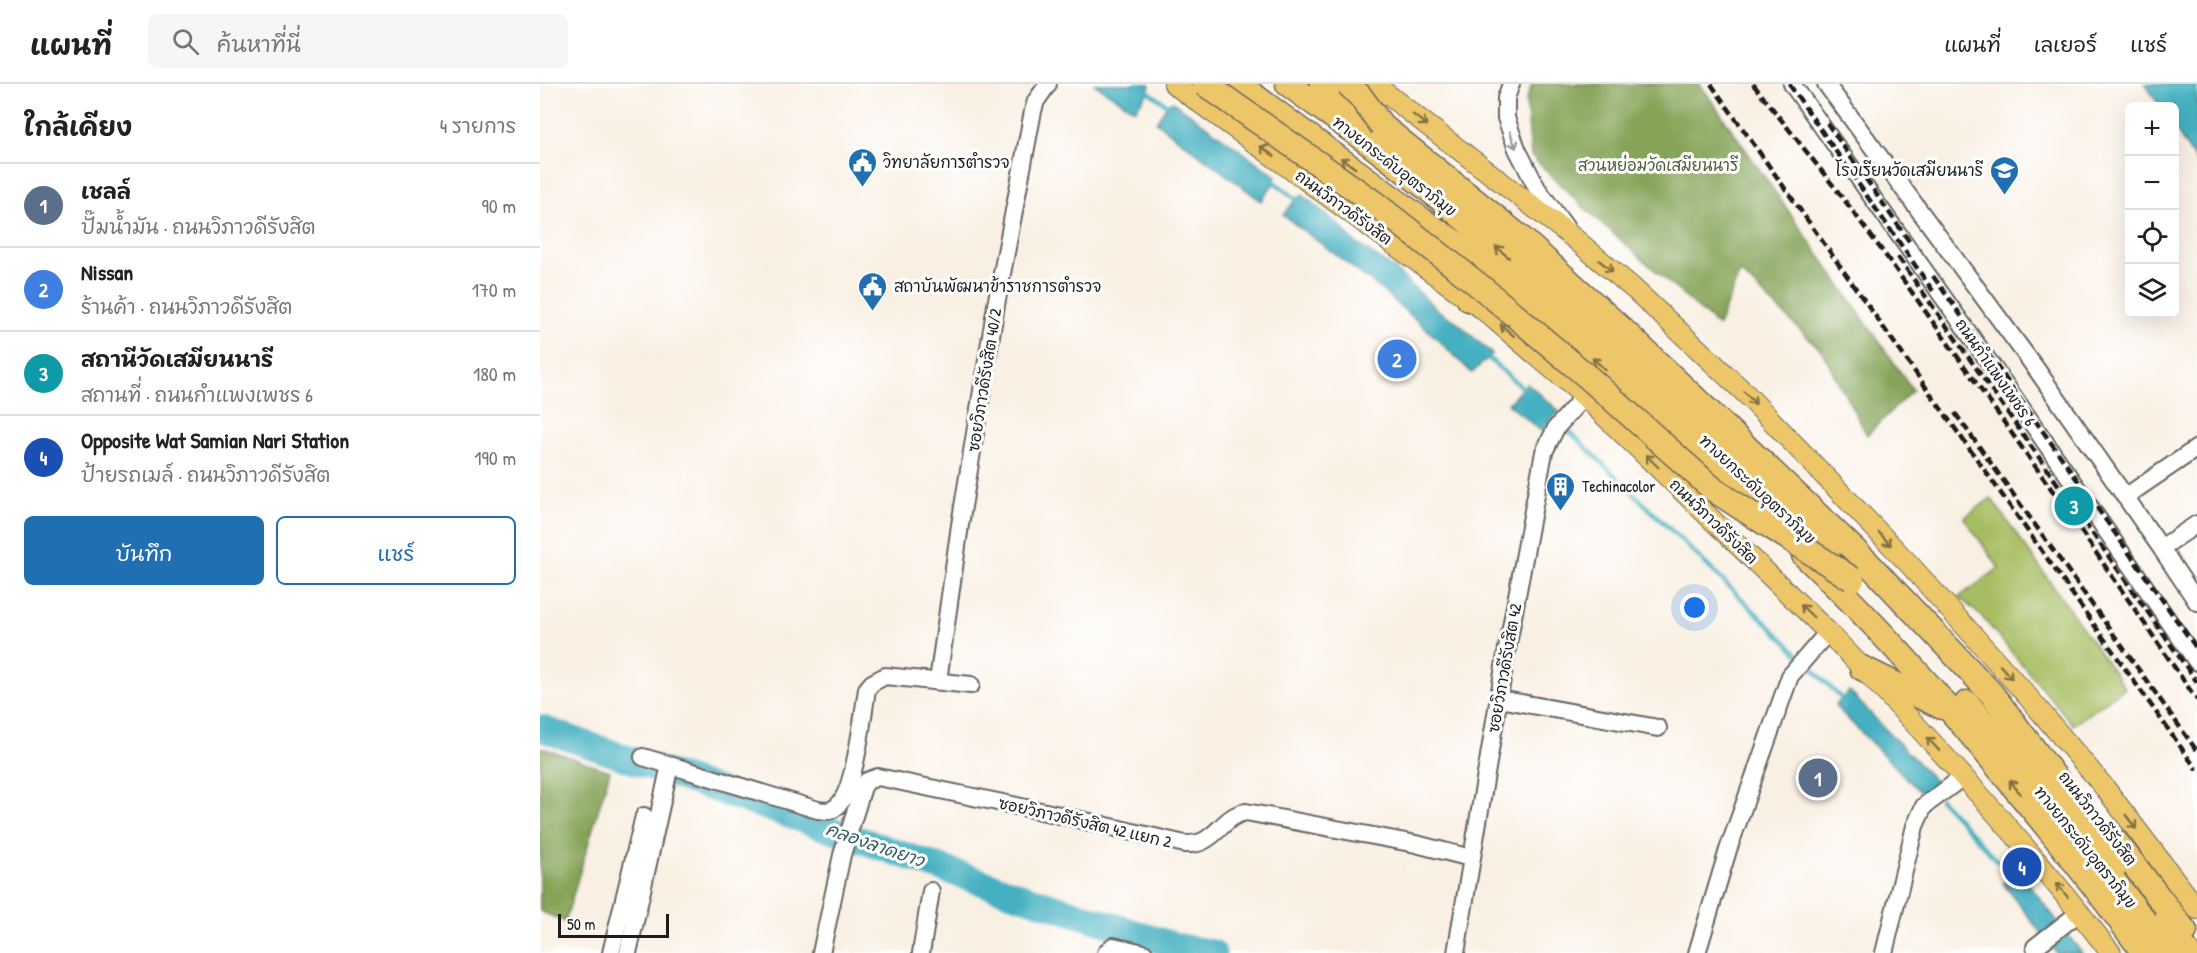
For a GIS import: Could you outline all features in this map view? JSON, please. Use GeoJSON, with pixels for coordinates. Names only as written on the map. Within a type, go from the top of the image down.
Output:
{"type":"FeatureCollection","features":[{"type":"Feature","properties":{"kind":"highway"},"geometry":{"type":"LineString","coordinates":[[1205,84],[1373,202],[1472,280],[1589,378],[1714,489],[1852,579]]}},
{"type":"Feature","properties":{"kind":"highway"},"geometry":{"type":"LineString","coordinates":[[1238,84],[1426,223],[1495,270],[1841,590],[1955,713],[2099,891],[2144,953]]}},
{"type":"Feature","properties":{"kind":"highway","name":"ทางยกระดับอุตราภิมุข"},"geometry":{"type":"LineString","coordinates":[[1288,84],[1402,168],[1508,257],[1852,579],[1971,707],[2114,879],[2169,953]]}},
{"type":"Feature","properties":{"kind":"highway","name":"ทางยกระดับอุตราภิมุข"},"geometry":{"type":"LineString","coordinates":[[1322,84],[1382,126],[1521,238],[1600,309],[1867,562],[1991,693],[2188,953]]}},
{"type":"Feature","properties":{"kind":"highway","name":"ถนนวิภาวดีรังสิต"},"geometry":{"type":"LineString","coordinates":[[1336,84],[1524,229],[1629,325],[1869,556],[1994,686],[2197,945]]}},
{"type":"Feature","properties":{"kind":"highway"},"geometry":{"type":"LineString","coordinates":[[1348,84],[1382,126]]}},
{"type":"Feature","properties":{"kind":"highway"},"geometry":{"type":"LineString","coordinates":[[1426,223],[1469,299]]}},
{"type":"Feature","properties":{"kind":"highway"},"geometry":{"type":"LineString","coordinates":[[1862,668],[1955,713]]}},
{"type":"Feature","properties":{"kind":"main road","name":"ถนนวิภาวดีรังสิต"},"geometry":{"type":"LineString","coordinates":[[1174,84],[1469,299],[1584,396],[1828,632],[2019,838],[2074,916],[2111,953]]}},
{"type":"Feature","properties":{"kind":"main road","name":"ถนนวิภาวดีรังสิต"},"geometry":{"type":"LineString","coordinates":[[1374,84],[1575,240],[1634,289],[1737,386],[1901,556],[2067,742],[2197,909]]}},
{"type":"Feature","properties":{"kind":"street","name":"ซอยวิภาวดีรังสิต 40/2"},"geometry":{"type":"LineString","coordinates":[[938,681],[960,525],[996,305],[1033,111],[1036,101],[1048,84]]}},
{"type":"Feature","properties":{"kind":"street"},"geometry":{"type":"LineString","coordinates":[[1511,84],[1506,98],[1506,118],[1516,149],[1537,188],[1575,240]]}},
{"type":"Feature","properties":{"kind":"street","name":"ถนนกำแพงเพชร 6"},"geometry":{"type":"LineString","coordinates":[[1792,84],[2009,390],[2197,662]]}},
{"type":"Feature","properties":{"kind":"street"},"geometry":{"type":"LineString","coordinates":[[1826,84],[2037,370],[2197,602]]}},
{"type":"Feature","properties":{"kind":"street","name":"ซอยวิภาวดีรังสิต 42"},"geometry":{"type":"LineString","coordinates":[[1456,953],[1544,452],[1559,424],[1584,396]]}},
{"type":"Feature","properties":{"kind":"street"},"geometry":{"type":"LineString","coordinates":[[2125,497],[2197,448]]}},
{"type":"Feature","properties":{"kind":"street"},"geometry":{"type":"LineString","coordinates":[[2161,548],[2197,524]]}},
{"type":"Feature","properties":{"kind":"street"},"geometry":{"type":"LineString","coordinates":[[1697,953],[1732,839],[1787,686],[1796,667],[1828,632]]}},
{"type":"Feature","properties":{"kind":"street"},"geometry":{"type":"LineString","coordinates":[[643,757],[670,768],[818,810],[829,811],[837,807],[844,799],[850,782],[867,689],[872,683],[885,676],[971,685]]}},
{"type":"Feature","properties":{"kind":"street"},"geometry":{"type":"LineString","coordinates":[[1499,699],[1658,728]]}},
{"type":"Feature","properties":{"kind":"street"},"geometry":{"type":"LineString","coordinates":[[628,953],[670,768]]}},
{"type":"Feature","properties":{"kind":"street","name":"ซอยวิภาวดีรังสิต 42 แยก 2"},"geometry":{"type":"LineString","coordinates":[[821,953],[842,855],[862,787],[867,781],[878,777],[1185,844],[1205,840],[1238,813],[1246,812],[1416,844],[1471,858]]}},
{"type":"Feature","properties":{"kind":"street"},"geometry":{"type":"LineString","coordinates":[[1884,953],[1915,826],[1926,804],[1963,777]]}},
{"type":"Feature","properties":{"kind":"street"},"geometry":{"type":"LineString","coordinates":[[611,953],[644,816]]}},
{"type":"Feature","properties":{"kind":"street"},"geometry":{"type":"LineString","coordinates":[[921,953],[932,891]]}},
{"type":"Feature","properties":{"kind":"street"},"geometry":{"type":"LineString","coordinates":[[2038,945],[2074,916]]}},
{"type":"Feature","properties":{"kind":"street"},"geometry":{"type":"LineString","coordinates":[[1109,950],[1144,953]]}},
{"type":"Feature","properties":{"kind":"green space","name":"สวนหย่อมวัดเสมียนนารี"},"geometry":{"type":"Polygon","coordinates":[[[1532,84],[1700,84],[1913,390],[1867,435],[1821,350],[1740,272],[1718,326],[1581,205],[1531,156],[1526,101],[1532,84]]]}},
{"type":"Feature","properties":{"kind":"green space"},"geometry":{"type":"Polygon","coordinates":[[[1991,498],[2125,688],[2073,725],[1982,617],[1959,597],[1999,568],[1964,518],[1991,498]]]}},
{"type":"Feature","properties":{"kind":"green space"},"geometry":{"type":"Polygon","coordinates":[[[540,747],[610,771],[565,922],[540,911],[540,747]]]}},
{"type":"Feature","properties":{"kind":"water"},"geometry":{"type":"Polygon","coordinates":[[[1094,84],[1150,85],[1149,91],[1135,110],[1094,84]]]}},
{"type":"Feature","properties":{"kind":"water"},"geometry":{"type":"Polygon","coordinates":[[[2145,84],[2195,84],[2197,87],[2197,163],[2179,135],[2179,102],[2157,102],[2145,84]]]}},
{"type":"Feature","properties":{"kind":"water"},"geometry":{"type":"Polygon","coordinates":[[[1172,101],[1276,176],[1275,182],[1261,201],[1156,122],[1172,101]]]}},
{"type":"Feature","properties":{"kind":"water"},"geometry":{"type":"Polygon","coordinates":[[[1303,195],[1340,226],[1353,241],[1392,267],[1440,312],[1456,321],[1492,354],[1472,373],[1431,333],[1377,286],[1283,215],[1296,199],[1303,195]]]}},
{"type":"Feature","properties":{"kind":"water"},"geometry":{"type":"Polygon","coordinates":[[[1527,383],[1559,411],[1541,431],[1508,404],[1527,383]]]}},
{"type":"Feature","properties":{"kind":"water"},"geometry":{"type":"Polygon","coordinates":[[[1849,691],[1937,783],[1925,797],[1835,706],[1849,691]]]}},
{"type":"Feature","properties":{"kind":"water"},"geometry":{"type":"Polygon","coordinates":[[[2018,870],[2082,953],[2056,953],[2003,883],[2018,870]]]}},
{"type":"Feature","properties":{"kind":"waterway"},"geometry":{"type":"LineString","coordinates":[[1138,84],[1170,107]]}},
{"type":"Feature","properties":{"kind":"waterway"},"geometry":{"type":"LineString","coordinates":[[1272,180],[1301,203]]}},
{"type":"Feature","properties":{"kind":"waterway"},"geometry":{"type":"LineString","coordinates":[[1485,355],[1526,391]]}},
{"type":"Feature","properties":{"kind":"waterway"},"geometry":{"type":"LineString","coordinates":[[1563,425],[1846,703]]}},
{"type":"Feature","properties":{"kind":"waterway","name":"คลองลาดยาว"},"geometry":{"type":"LineString","coordinates":[[540,728],[1018,895],[1176,946],[1213,953]]}},
{"type":"Feature","properties":{"kind":"waterway"},"geometry":{"type":"LineString","coordinates":[[1940,799],[2014,879]]}},
{"type":"Feature","properties":{"kind":"railway"},"geometry":{"type":"LineString","coordinates":[[1711,84],[2197,770]]}},
{"type":"Feature","properties":{"kind":"railway"},"geometry":{"type":"LineString","coordinates":[[1753,84],[1889,260],[2081,531],[2197,700]]}},
{"type":"Feature","properties":{"kind":"railway"},"geometry":{"type":"LineString","coordinates":[[1789,84],[1933,291]]}},
{"type":"Feature","properties":{"kind":"railway"},"geometry":{"type":"LineString","coordinates":[[1827,123],[1911,244]]}},
{"type":"Feature","properties":{"kind":"railway"},"geometry":{"type":"LineString","coordinates":[[1898,257],[2197,682]]}},
{"type":"Feature","properties":{"kind":"railway"},"geometry":{"type":"LineString","coordinates":[[1933,276],[2197,649]]}},
{"type":"Feature","properties":{"kind":"railway"},"geometry":{"type":"LineString","coordinates":[[1955,413],[2197,751]]}},
{"type":"Feature","properties":{"kind":"place","name":"วิทยาลัยการตำรวจ"},"geometry":{"type":"Point","coordinates":[862,188]}},
{"type":"Feature","properties":{"kind":"place","name":"โรงเรียนวัดเสมียนนารี"},"geometry":{"type":"Point","coordinates":[2004,196]}},
{"type":"Feature","properties":{"kind":"place","name":"สถาบันพัฒนาข้าราชการตำรวจ"},"geometry":{"type":"Point","coordinates":[873,312]}},
{"type":"Feature","properties":{"kind":"place","name":"Nissan"},"geometry":{"type":"Point","coordinates":[1397,359]}},
{"type":"Feature","properties":{"kind":"place","name":"สถานีวัดเสมียนนารี"},"geometry":{"type":"Point","coordinates":[2074,506]}},
{"type":"Feature","properties":{"kind":"place","name":"Techinacolor"},"geometry":{"type":"Point","coordinates":[1561,512]}},
{"type":"Feature","properties":{"kind":"place","name":"เชลล์"},"geometry":{"type":"Point","coordinates":[1818,778]}},
{"type":"Feature","properties":{"kind":"place","name":"Opposite Wat Samian Nari Station"},"geometry":{"type":"Point","coordinates":[2022,867]}}]}
